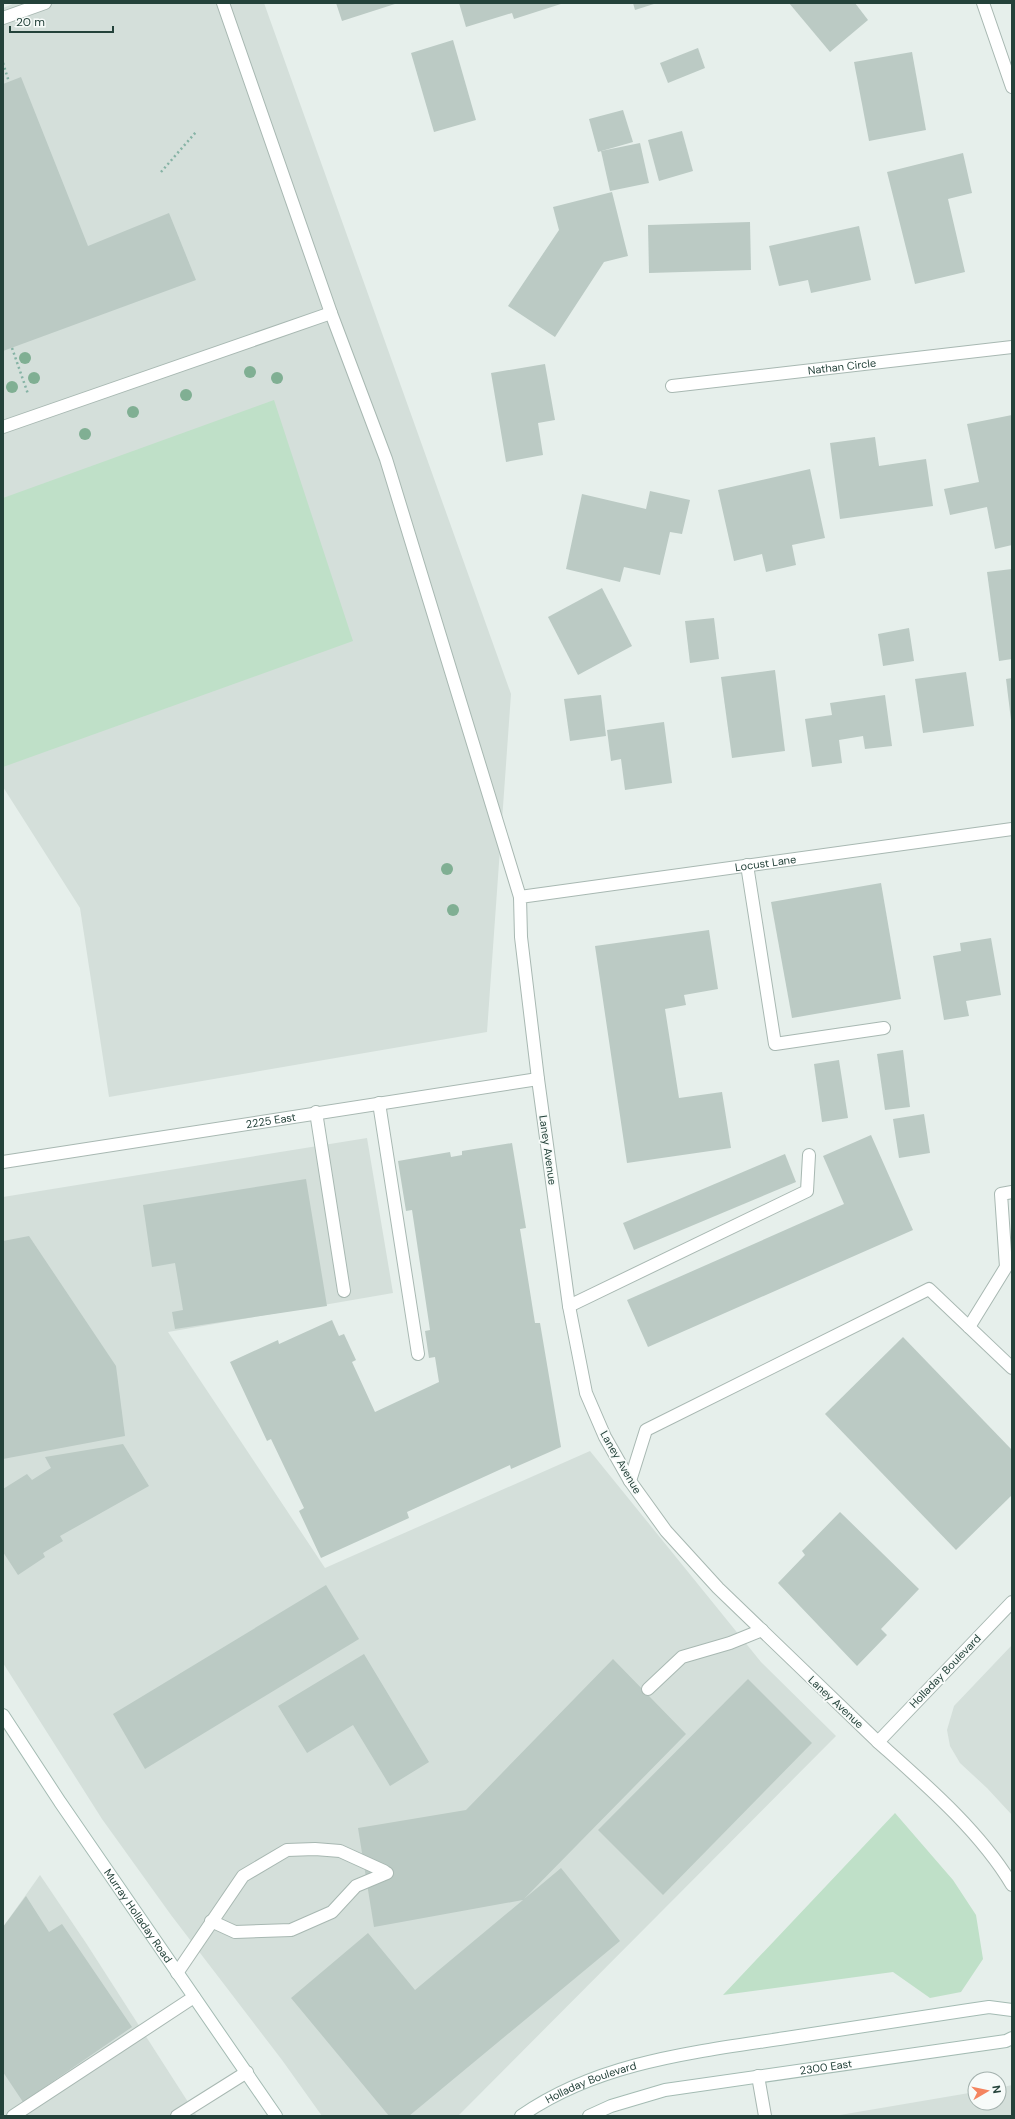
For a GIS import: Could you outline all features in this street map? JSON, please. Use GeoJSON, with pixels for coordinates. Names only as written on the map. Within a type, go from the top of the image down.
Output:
{"type":"FeatureCollection","features":[{"type":"Feature","properties":{"kind":"street"},"geometry":{"type":"LineString","coordinates":[[3,18],[45,3]]}},
{"type":"Feature","properties":{"kind":"street","name":"Laney Avenue"},"geometry":{"type":"LineString","coordinates":[[223,3],[331,313],[386,459],[520,897],[521,937],[538,1079],[569,1306],[586,1393],[605,1436],[630,1481],[666,1531],[718,1588],[878,1742],[924,1783],[982,1844],[1012,1885]]}},
{"type":"Feature","properties":{"kind":"street"},"geometry":{"type":"LineString","coordinates":[[983,3],[1012,87]]}},
{"type":"Feature","properties":{"kind":"street"},"geometry":{"type":"LineString","coordinates":[[3,427],[331,313]]}},
{"type":"Feature","properties":{"kind":"street","name":"Nathan Circle"},"geometry":{"type":"LineString","coordinates":[[672,386],[1012,347]]}},
{"type":"Feature","properties":{"kind":"street","name":"Locust Lane"},"geometry":{"type":"LineString","coordinates":[[520,897],[1012,829]]}},
{"type":"Feature","properties":{"kind":"street"},"geometry":{"type":"LineString","coordinates":[[747,866],[775,1044],[884,1028]]}},
{"type":"Feature","properties":{"kind":"street","name":"2225 East"},"geometry":{"type":"LineString","coordinates":[[3,1162],[316,1112],[538,1079]]}},
{"type":"Feature","properties":{"kind":"street"},"geometry":{"type":"LineString","coordinates":[[379,1103],[418,1354]]}},
{"type":"Feature","properties":{"kind":"street"},"geometry":{"type":"LineString","coordinates":[[316,1112],[344,1291]]}},
{"type":"Feature","properties":{"kind":"street"},"geometry":{"type":"LineString","coordinates":[[569,1306],[807,1191],[809,1154]]}},
{"type":"Feature","properties":{"kind":"street"},"geometry":{"type":"LineString","coordinates":[[969,1327],[1006,1267],[1001,1194],[1012,1192]]}},
{"type":"Feature","properties":{"kind":"street"},"geometry":{"type":"LineString","coordinates":[[630,1481],[646,1430],[929,1289],[1012,1368]]}},
{"type":"Feature","properties":{"kind":"street","name":"Holladay Boulevard"},"geometry":{"type":"LineString","coordinates":[[878,1742],[1012,1602]]}},
{"type":"Feature","properties":{"kind":"street"},"geometry":{"type":"LineString","coordinates":[[648,1689],[682,1657],[730,1643],[762,1630]]}},
{"type":"Feature","properties":{"kind":"street","name":"Murray Holladay Road"},"geometry":{"type":"LineString","coordinates":[[3,1715],[177,1973],[247,2072],[276,2116]]}},
{"type":"Feature","properties":{"kind":"street"},"geometry":{"type":"LineString","coordinates":[[177,1973],[211,1921],[243,1876],[287,1850],[315,1849],[340,1852],[386,1872],[356,1886],[332,1912],[291,1930],[235,1932],[211,1921]]}},
{"type":"Feature","properties":{"kind":"street"},"geometry":{"type":"LineString","coordinates":[[13,2116],[194,1997]]}},
{"type":"Feature","properties":{"kind":"street","name":"Holladay Boulevard"},"geometry":{"type":"LineString","coordinates":[[520,2116],[557,2094],[583,2082],[642,2064],[725,2048],[989,2007],[1012,2010]]}},
{"type":"Feature","properties":{"kind":"street","name":"2300 East"},"geometry":{"type":"LineString","coordinates":[[589,2116],[640,2096],[695,2084],[1006,2041],[1012,2038]]}},
{"type":"Feature","properties":{"kind":"street"},"geometry":{"type":"LineString","coordinates":[[176,2116],[247,2072]]}},
{"type":"Feature","properties":{"kind":"street"},"geometry":{"type":"LineString","coordinates":[[758,2076],[765,2116]]}},
{"type":"Feature","properties":{"kind":"path"},"geometry":{"type":"LineString","coordinates":[[3,63],[10,82]]}},
{"type":"Feature","properties":{"kind":"path"},"geometry":{"type":"LineString","coordinates":[[161,172],[196,132]]}},
{"type":"Feature","properties":{"kind":"path"},"geometry":{"type":"LineString","coordinates":[[12,348],[29,396]]}},
{"type":"Feature","properties":{"kind":"shaded area"},"geometry":{"type":"Polygon","coordinates":[[[15,3],[264,3],[511,694],[487,1032],[109,1097],[80,908],[3,787],[3,8],[15,3]]]}},
{"type":"Feature","properties":{"kind":"shaded area"},"geometry":{"type":"Polygon","coordinates":[[[367,1138],[393,1293],[168,1332],[325,1568],[590,1451],[761,1662],[836,1736],[458,2116],[322,2116],[282,2060],[171,1915],[102,1819],[3,1663],[3,1197],[367,1138]]]}},
{"type":"Feature","properties":{"kind":"shaded area"},"geometry":{"type":"Polygon","coordinates":[[[1012,1645],[1012,1815],[987,1788],[960,1763],[950,1746],[947,1730],[954,1706],[1012,1645]]]}},
{"type":"Feature","properties":{"kind":"shaded area"},"geometry":{"type":"Polygon","coordinates":[[[40,1875],[86,1943],[197,2116],[3,2116],[3,1927],[40,1875]]]}},
{"type":"Feature","properties":{"kind":"shaded area"},"geometry":{"type":"Polygon","coordinates":[[[1012,2085],[1012,2116],[834,2116],[967,2093],[967,2111],[1007,2111],[1007,2086],[1012,2085]]]}},
{"type":"Feature","properties":{"kind":"green space"},"geometry":{"type":"Polygon","coordinates":[[[274,400],[353,641],[3,767],[3,498],[274,400]]]}},
{"type":"Feature","properties":{"kind":"green space"},"geometry":{"type":"Polygon","coordinates":[[[895,1813],[953,1880],[976,1915],[983,1959],[961,1992],[930,1998],[893,1972],[723,1995],[895,1813]]]}},
{"type":"Feature","properties":{"kind":"building"},"geometry":{"type":"Polygon","coordinates":[[[336,3],[398,3],[342,21],[336,3]]]}},
{"type":"Feature","properties":{"kind":"building"},"geometry":{"type":"Polygon","coordinates":[[[459,3],[564,3],[514,19],[512,13],[466,27],[459,3]]]}},
{"type":"Feature","properties":{"kind":"building"},"geometry":{"type":"Polygon","coordinates":[[[633,3],[657,3],[635,10],[633,3]]]}},
{"type":"Feature","properties":{"kind":"building"},"geometry":{"type":"Polygon","coordinates":[[[789,3],[855,3],[868,20],[830,52],[789,3]]]}},
{"type":"Feature","properties":{"kind":"building"},"geometry":{"type":"Polygon","coordinates":[[[453,40],[476,120],[434,132],[411,53],[453,40]]]}},
{"type":"Feature","properties":{"kind":"building"},"geometry":{"type":"Polygon","coordinates":[[[698,48],[705,68],[668,83],[660,63],[698,48]]]}},
{"type":"Feature","properties":{"kind":"building"},"geometry":{"type":"Polygon","coordinates":[[[912,52],[926,130],[869,141],[854,62],[912,52]]]}},
{"type":"Feature","properties":{"kind":"building"},"geometry":{"type":"Polygon","coordinates":[[[21,77],[88,246],[169,213],[196,280],[3,351],[3,84],[21,77]]]}},
{"type":"Feature","properties":{"kind":"building"},"geometry":{"type":"Polygon","coordinates":[[[623,110],[633,142],[598,152],[589,119],[623,110]]]}},
{"type":"Feature","properties":{"kind":"building"},"geometry":{"type":"Polygon","coordinates":[[[682,131],[693,171],[659,181],[648,140],[682,131]]]}},
{"type":"Feature","properties":{"kind":"building"},"geometry":{"type":"Polygon","coordinates":[[[640,143],[649,183],[610,191],[601,151],[640,143]]]}},
{"type":"Feature","properties":{"kind":"building"},"geometry":{"type":"Polygon","coordinates":[[[963,153],[972,193],[948,199],[965,272],[915,284],[887,172],[963,153]]]}},
{"type":"Feature","properties":{"kind":"building"},"geometry":{"type":"Polygon","coordinates":[[[612,192],[628,256],[604,262],[555,337],[508,306],[559,230],[553,207],[612,192]]]}},
{"type":"Feature","properties":{"kind":"building"},"geometry":{"type":"Polygon","coordinates":[[[750,222],[751,270],[649,273],[648,225],[750,222]]]}},
{"type":"Feature","properties":{"kind":"building"},"geometry":{"type":"Polygon","coordinates":[[[859,226],[871,280],[811,293],[808,280],[779,286],[769,246],[859,226]]]}},
{"type":"Feature","properties":{"kind":"building"},"geometry":{"type":"Polygon","coordinates":[[[545,364],[555,420],[538,423],[543,455],[506,462],[491,373],[545,364]]]}},
{"type":"Feature","properties":{"kind":"building"},"geometry":{"type":"Polygon","coordinates":[[[1012,415],[1012,545],[995,549],[987,507],[950,515],[944,489],[979,482],[967,424],[1012,415]]]}},
{"type":"Feature","properties":{"kind":"building"},"geometry":{"type":"Polygon","coordinates":[[[875,437],[879,466],[926,459],[933,506],[840,519],[830,443],[875,437]]]}},
{"type":"Feature","properties":{"kind":"building"},"geometry":{"type":"Polygon","coordinates":[[[810,469],[825,538],[792,545],[796,565],[766,572],[762,554],[734,561],[718,490],[810,469]]]}},
{"type":"Feature","properties":{"kind":"building"},"geometry":{"type":"Polygon","coordinates":[[[650,491],[690,500],[682,534],[670,532],[660,575],[624,567],[620,582],[566,569],[582,494],[646,509],[650,491]]]}},
{"type":"Feature","properties":{"kind":"building"},"geometry":{"type":"Polygon","coordinates":[[[1012,569],[1012,659],[999,661],[987,572],[1012,569]]]}},
{"type":"Feature","properties":{"kind":"building"},"geometry":{"type":"Polygon","coordinates":[[[602,588],[632,646],[578,675],[548,617],[602,588]]]}},
{"type":"Feature","properties":{"kind":"building"},"geometry":{"type":"Polygon","coordinates":[[[714,618],[719,659],[690,663],[685,621],[714,618]]]}},
{"type":"Feature","properties":{"kind":"building"},"geometry":{"type":"Polygon","coordinates":[[[909,628],[914,661],[883,666],[878,634],[909,628]]]}},
{"type":"Feature","properties":{"kind":"building"},"geometry":{"type":"Polygon","coordinates":[[[775,670],[785,751],[732,758],[721,677],[775,670]]]}},
{"type":"Feature","properties":{"kind":"building"},"geometry":{"type":"Polygon","coordinates":[[[966,672],[974,726],[923,733],[915,679],[966,672]]]}},
{"type":"Feature","properties":{"kind":"building"},"geometry":{"type":"Polygon","coordinates":[[[1012,678],[1012,720],[1011,720],[1006,679],[1012,678]]]}},
{"type":"Feature","properties":{"kind":"building"},"geometry":{"type":"Polygon","coordinates":[[[601,695],[606,736],[570,741],[564,699],[601,695]]]}},
{"type":"Feature","properties":{"kind":"building"},"geometry":{"type":"Polygon","coordinates":[[[885,695],[892,746],[865,749],[863,736],[839,740],[842,763],[812,767],[805,719],[832,715],[830,703],[885,695]]]}},
{"type":"Feature","properties":{"kind":"building"},"geometry":{"type":"Polygon","coordinates":[[[664,722],[672,783],[625,790],[621,759],[611,761],[607,730],[664,722]]]}},
{"type":"Feature","properties":{"kind":"building"},"geometry":{"type":"Polygon","coordinates":[[[881,883],[901,999],[792,1018],[771,902],[881,883]]]}},
{"type":"Feature","properties":{"kind":"building"},"geometry":{"type":"Polygon","coordinates":[[[709,930],[718,989],[684,995],[686,1005],[665,1009],[679,1098],[722,1092],[731,1148],[627,1163],[595,946],[709,930]]]}},
{"type":"Feature","properties":{"kind":"building"},"geometry":{"type":"Polygon","coordinates":[[[991,938],[1001,995],[966,1001],[969,1016],[944,1020],[933,956],[961,951],[960,943],[991,938]]]}},
{"type":"Feature","properties":{"kind":"building"},"geometry":{"type":"Polygon","coordinates":[[[903,1050],[910,1107],[885,1110],[877,1054],[903,1050]]]}},
{"type":"Feature","properties":{"kind":"building"},"geometry":{"type":"Polygon","coordinates":[[[839,1060],[848,1118],[822,1122],[814,1064],[839,1060]]]}},
{"type":"Feature","properties":{"kind":"building"},"geometry":{"type":"Polygon","coordinates":[[[924,1114],[930,1153],[899,1158],[893,1119],[924,1114]]]}},
{"type":"Feature","properties":{"kind":"building"},"geometry":{"type":"Polygon","coordinates":[[[871,1135],[913,1230],[648,1347],[627,1300],[844,1204],[823,1156],[871,1135]]]}},
{"type":"Feature","properties":{"kind":"building"},"geometry":{"type":"Polygon","coordinates":[[[512,1143],[526,1228],[520,1229],[535,1323],[540,1323],[561,1447],[511,1469],[510,1465],[407,1512],[409,1518],[321,1558],[299,1511],[304,1508],[271,1439],[267,1441],[230,1362],[278,1340],[279,1344],[332,1320],[339,1336],[344,1334],[356,1360],[352,1362],[375,1412],[439,1382],[435,1357],[429,1358],[425,1331],[430,1330],[412,1210],[406,1211],[398,1161],[450,1152],[451,1157],[462,1155],[462,1151],[512,1143]]]}},
{"type":"Feature","properties":{"kind":"building"},"geometry":{"type":"Polygon","coordinates":[[[785,1154],[796,1182],[634,1250],[623,1223],[785,1154]]]}},
{"type":"Feature","properties":{"kind":"building"},"geometry":{"type":"Polygon","coordinates":[[[306,1179],[327,1306],[175,1329],[172,1312],[183,1310],[175,1263],[152,1267],[143,1205],[306,1179]]]}},
{"type":"Feature","properties":{"kind":"building"},"geometry":{"type":"Polygon","coordinates":[[[29,1236],[116,1366],[125,1436],[3,1459],[3,1241],[29,1236]]]}},
{"type":"Feature","properties":{"kind":"building"},"geometry":{"type":"Polygon","coordinates":[[[903,1337],[1012,1450],[1012,1495],[956,1550],[825,1414],[903,1337]]]}},
{"type":"Feature","properties":{"kind":"building"},"geometry":{"type":"Polygon","coordinates":[[[123,1444],[149,1486],[60,1536],[63,1541],[43,1553],[45,1557],[18,1575],[3,1552],[3,1489],[27,1474],[32,1480],[51,1468],[45,1457],[123,1444]]]}},
{"type":"Feature","properties":{"kind":"building"},"geometry":{"type":"Polygon","coordinates":[[[840,1512],[919,1589],[881,1629],[887,1635],[857,1666],[778,1583],[805,1555],[802,1551],[840,1512]]]}},
{"type":"Feature","properties":{"kind":"building"},"geometry":{"type":"Polygon","coordinates":[[[326,1585],[359,1639],[145,1769],[113,1714],[326,1585]]]}},
{"type":"Feature","properties":{"kind":"building"},"geometry":{"type":"Polygon","coordinates":[[[364,1654],[429,1762],[390,1786],[353,1725],[307,1753],[278,1706],[364,1654]]]}},
{"type":"Feature","properties":{"kind":"building"},"geometry":{"type":"Polygon","coordinates":[[[613,1659],[686,1734],[524,1899],[561,1868],[620,1941],[409,2116],[389,2116],[291,1998],[368,1933],[415,1990],[523,1900],[374,1927],[358,1828],[466,1810],[613,1659]]]}},
{"type":"Feature","properties":{"kind":"building"},"geometry":{"type":"Polygon","coordinates":[[[748,1679],[812,1743],[663,1895],[598,1830],[748,1679]]]}},
{"type":"Feature","properties":{"kind":"building"},"geometry":{"type":"Polygon","coordinates":[[[26,1896],[49,1932],[62,1924],[132,2027],[23,2102],[3,2072],[3,1927],[26,1896]]]}}]}
